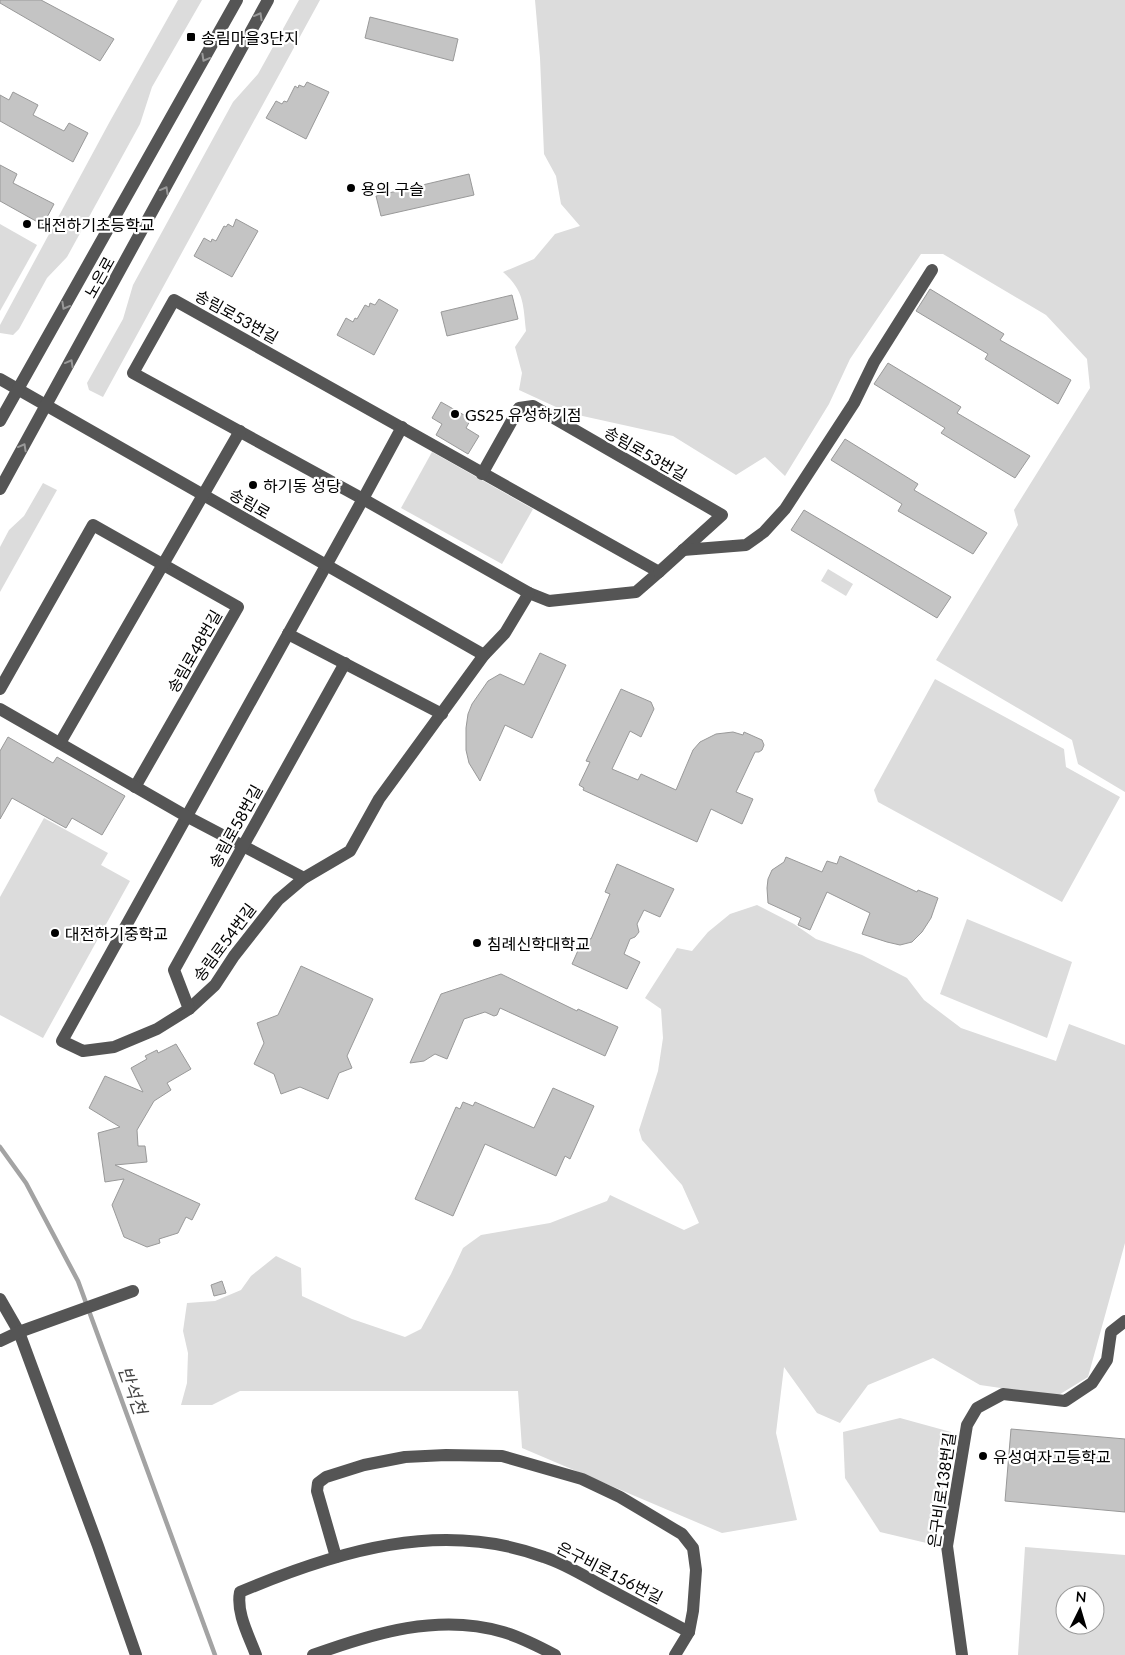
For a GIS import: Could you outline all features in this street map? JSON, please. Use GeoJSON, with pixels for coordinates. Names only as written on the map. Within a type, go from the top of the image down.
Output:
{"type":"FeatureCollection","features":[{"type":"Feature","properties":{"kind":"street","name":"노은로"},"geometry":{"type":"LineString","coordinates":[[0,421],[238,0]]}},
{"type":"Feature","properties":{"kind":"street","name":"노은로"},"geometry":{"type":"LineString","coordinates":[[0,489],[268,0]]}},
{"type":"Feature","properties":{"kind":"street"},"geometry":{"type":"LineString","coordinates":[[683,550],[746,545],[764,532],[786,509],[854,403],[874,362],[932,270]]}},
{"type":"Feature","properties":{"kind":"street","name":"송림로53번길"},"geometry":{"type":"LineString","coordinates":[[482,474],[519,408],[533,406],[722,515],[659,572],[636,592],[550,601],[529,593],[363,499],[133,373],[174,300],[402,427],[482,474],[659,572]]}},
{"type":"Feature","properties":{"kind":"street","name":"송림로"},"geometry":{"type":"LineString","coordinates":[[0,380],[484,655]]}},
{"type":"Feature","properties":{"kind":"street"},"geometry":{"type":"LineString","coordinates":[[326,565],[402,427]]}},
{"type":"Feature","properties":{"kind":"street"},"geometry":{"type":"LineString","coordinates":[[60,743],[240,432]]}},
{"type":"Feature","properties":{"kind":"street","name":"송림로48번길"},"geometry":{"type":"LineString","coordinates":[[0,689],[93,525],[238,607],[135,787]]}},
{"type":"Feature","properties":{"kind":"street","name":"송림로54번길"},"geometry":{"type":"LineString","coordinates":[[326,565],[62,1041],[84,1051],[114,1046],[157,1028],[189,1009],[215,985],[234,956],[278,900],[304,878],[350,851],[378,799],[484,655]]}},
{"type":"Feature","properties":{"kind":"street"},"geometry":{"type":"LineString","coordinates":[[484,655],[506,632],[529,593]]}},
{"type":"Feature","properties":{"kind":"street"},"geometry":{"type":"LineString","coordinates":[[288,634],[442,714]]}},
{"type":"Feature","properties":{"kind":"street","name":"송림로58번길"},"geometry":{"type":"LineString","coordinates":[[189,1009],[174,970],[345,663]]}},
{"type":"Feature","properties":{"kind":"street"},"geometry":{"type":"LineString","coordinates":[[0,709],[186,816],[304,878]]}},
{"type":"Feature","properties":{"kind":"street"},"geometry":{"type":"LineString","coordinates":[[0,1341],[19,1332],[133,1291]]}},
{"type":"Feature","properties":{"kind":"street"},"geometry":{"type":"LineString","coordinates":[[0,1299],[19,1332],[136,1655]]}},
{"type":"Feature","properties":{"kind":"street","name":"은구비로138번길"},"geometry":{"type":"LineString","coordinates":[[962,1655],[947,1546],[967,1425],[977,1408],[1003,1394],[1065,1401],[1092,1383],[1107,1360],[1111,1332],[1125,1321]]}},
{"type":"Feature","properties":{"kind":"street"},"geometry":{"type":"LineString","coordinates":[[336,1557],[317,1491],[318,1483],[326,1477],[364,1465],[406,1457],[446,1455],[502,1456],[582,1479],[620,1497],[682,1534],[693,1548],[696,1570],[695,1593],[689,1632],[675,1655]]}},
{"type":"Feature","properties":{"kind":"street","name":"은구비로156번길"},"geometry":{"type":"LineString","coordinates":[[256,1655],[240,1611],[240,1592],[336,1557],[416,1540],[466,1540],[503,1546],[544,1557],[568,1567],[689,1632]]}},
{"type":"Feature","properties":{"kind":"street"},"geometry":{"type":"LineString","coordinates":[[313,1655],[385,1632],[444,1624],[475,1626],[503,1632],[555,1655]]}},
{"type":"Feature","properties":{"kind":"shaded area"},"geometry":{"type":"Polygon","coordinates":[[[178,0],[202,0],[152,87],[140,124],[67,257],[47,278],[19,329],[13,335],[0,333],[0,325],[178,0]]]}},
{"type":"Feature","properties":{"kind":"shaded area"},"geometry":{"type":"Polygon","coordinates":[[[299,0],[320,0],[103,397],[89,390],[87,383],[123,319],[133,285],[233,102],[258,74],[299,0]]]}},
{"type":"Feature","properties":{"kind":"shaded area"},"geometry":{"type":"Polygon","coordinates":[[[535,0],[1125,0],[1125,792],[1078,764],[1072,740],[936,660],[1018,525],[1014,510],[1090,388],[1087,359],[1046,315],[943,254],[921,254],[850,359],[829,404],[785,476],[765,457],[736,475],[673,436],[569,413],[519,390],[522,373],[515,347],[526,331],[524,313],[519,292],[503,272],[534,259],[555,234],[580,226],[561,204],[556,176],[544,154],[540,58],[535,0]]]}},
{"type":"Feature","properties":{"kind":"shaded area"},"geometry":{"type":"Polygon","coordinates":[[[0,224],[37,245],[0,311],[0,224]]]}},
{"type":"Feature","properties":{"kind":"shaded area"},"geometry":{"type":"Polygon","coordinates":[[[432,452],[533,509],[502,564],[401,508],[432,452]]]}},
{"type":"Feature","properties":{"kind":"shaded area"},"geometry":{"type":"Polygon","coordinates":[[[43,483],[57,490],[0,592],[0,547],[9,530],[24,516],[43,483]]]}},
{"type":"Feature","properties":{"kind":"shaded area"},"geometry":{"type":"Polygon","coordinates":[[[828,569],[853,584],[846,596],[821,581],[828,569]]]}},
{"type":"Feature","properties":{"kind":"shaded area"},"geometry":{"type":"Polygon","coordinates":[[[935,679],[1064,749],[1066,767],[1120,797],[1062,902],[878,802],[874,790],[935,679]]]}},
{"type":"Feature","properties":{"kind":"shaded area"},"geometry":{"type":"Polygon","coordinates":[[[44,818],[108,853],[101,865],[130,881],[43,1038],[0,1015],[0,897],[44,818]]]}},
{"type":"Feature","properties":{"kind":"shaded area"},"geometry":{"type":"Polygon","coordinates":[[[757,905],[794,924],[816,939],[862,955],[907,978],[924,1000],[961,1028],[1056,1061],[1069,1024],[1125,1045],[1125,1243],[1088,1377],[1057,1396],[980,1385],[933,1358],[868,1385],[840,1423],[817,1413],[784,1367],[776,1433],[797,1520],[722,1533],[522,1448],[518,1391],[240,1391],[212,1405],[181,1405],[187,1383],[188,1353],[183,1331],[187,1303],[215,1301],[241,1290],[251,1276],[276,1256],[301,1268],[302,1296],[352,1319],[405,1337],[421,1329],[463,1248],[481,1235],[550,1223],[607,1201],[610,1195],[684,1230],[699,1223],[682,1185],[642,1140],[639,1130],[658,1071],[663,1038],[661,1009],[645,998],[677,948],[692,951],[708,932],[730,914],[757,905]]]}},
{"type":"Feature","properties":{"kind":"shaded area"},"geometry":{"type":"Polygon","coordinates":[[[967,919],[1072,962],[1047,1038],[940,994],[967,919]]]}},
{"type":"Feature","properties":{"kind":"shaded area"},"geometry":{"type":"Polygon","coordinates":[[[900,1418],[951,1432],[935,1545],[880,1532],[845,1478],[843,1432],[900,1418]]]}},
{"type":"Feature","properties":{"kind":"shaded area"},"geometry":{"type":"Polygon","coordinates":[[[1025,1547],[1125,1555],[1125,1655],[1018,1655],[1025,1547]]]}},
{"type":"Feature","properties":{"kind":"building"},"geometry":{"type":"Polygon","coordinates":[[[0,0],[41,0],[114,39],[100,61],[0,3],[0,0]]]}},
{"type":"Feature","properties":{"kind":"building"},"geometry":{"type":"Polygon","coordinates":[[[370,17],[458,39],[453,61],[365,38],[370,17]]]}},
{"type":"Feature","properties":{"kind":"building"},"geometry":{"type":"Polygon","coordinates":[[[307,82],[329,92],[306,139],[266,118],[276,101],[282,104],[284,101],[287,102],[295,86],[298,88],[299,85],[304,87],[307,82]]]}},
{"type":"Feature","properties":{"kind":"building"},"geometry":{"type":"Polygon","coordinates":[[[13,92],[38,105],[33,115],[64,131],[69,123],[88,133],[73,162],[0,121],[0,95],[9,100],[13,92]]]}},
{"type":"Feature","properties":{"kind":"building"},"geometry":{"type":"Polygon","coordinates":[[[0,165],[17,174],[13,183],[54,204],[43,225],[0,201],[0,165]]]}},
{"type":"Feature","properties":{"kind":"building"},"geometry":{"type":"Polygon","coordinates":[[[469,174],[474,195],[381,216],[376,196],[469,174]]]}},
{"type":"Feature","properties":{"kind":"building"},"geometry":{"type":"Polygon","coordinates":[[[236,219],[258,231],[232,277],[194,256],[204,238],[211,242],[212,239],[216,241],[224,226],[226,227],[228,224],[233,227],[236,219]]]}},
{"type":"Feature","properties":{"kind":"building"},"geometry":{"type":"Polygon","coordinates":[[[930,289],[1004,334],[1000,340],[1071,380],[1058,404],[985,359],[988,354],[916,311],[930,289]]]}},
{"type":"Feature","properties":{"kind":"building"},"geometry":{"type":"Polygon","coordinates":[[[512,295],[518,319],[447,336],[441,312],[512,295]]]}},
{"type":"Feature","properties":{"kind":"building"},"geometry":{"type":"Polygon","coordinates":[[[379,299],[398,310],[374,355],[337,335],[346,318],[353,322],[355,318],[357,319],[365,305],[369,307],[370,303],[375,305],[379,299]]]}},
{"type":"Feature","properties":{"kind":"building"},"geometry":{"type":"Polygon","coordinates":[[[888,363],[961,407],[957,413],[1030,456],[1015,478],[941,433],[945,428],[874,384],[888,363]]]}},
{"type":"Feature","properties":{"kind":"building"},"geometry":{"type":"Polygon","coordinates":[[[441,402],[471,419],[466,428],[479,436],[468,454],[436,435],[442,424],[432,418],[441,402]]]}},
{"type":"Feature","properties":{"kind":"building"},"geometry":{"type":"Polygon","coordinates":[[[845,439],[918,484],[914,490],[987,533],[973,554],[898,511],[902,504],[831,460],[845,439]]]}},
{"type":"Feature","properties":{"kind":"building"},"geometry":{"type":"Polygon","coordinates":[[[804,510],[951,597],[937,618],[791,530],[804,510]]]}},
{"type":"Feature","properties":{"kind":"building"},"geometry":{"type":"Polygon","coordinates":[[[540,653],[566,665],[532,738],[505,725],[480,781],[469,763],[466,750],[466,728],[472,704],[488,681],[500,674],[524,685],[540,653]]]}},
{"type":"Feature","properties":{"kind":"building"},"geometry":{"type":"Polygon","coordinates":[[[621,689],[651,702],[654,709],[641,737],[630,731],[612,769],[638,780],[641,774],[676,790],[693,750],[700,742],[716,734],[733,732],[743,735],[744,732],[762,740],[764,745],[762,750],[755,752],[736,792],[753,799],[742,824],[711,809],[697,842],[583,790],[584,788],[579,785],[590,762],[586,761],[621,689]]]}},
{"type":"Feature","properties":{"kind":"building"},"geometry":{"type":"Polygon","coordinates":[[[8,737],[53,763],[57,757],[125,796],[102,835],[72,818],[66,828],[12,798],[0,819],[0,751],[8,737]]]}},
{"type":"Feature","properties":{"kind":"building"},"geometry":{"type":"Polygon","coordinates":[[[840,856],[917,892],[918,890],[938,898],[931,918],[922,932],[912,942],[900,945],[862,934],[870,913],[827,892],[810,930],[798,925],[801,918],[768,903],[768,879],[772,870],[784,862],[786,857],[822,872],[827,861],[837,864],[840,856]]]}},
{"type":"Feature","properties":{"kind":"building"},"geometry":{"type":"Polygon","coordinates":[[[617,864],[674,889],[660,917],[644,910],[637,924],[639,932],[630,939],[624,954],[640,962],[627,989],[572,964],[584,937],[591,939],[610,894],[605,892],[617,864]]]}},
{"type":"Feature","properties":{"kind":"building"},"geometry":{"type":"Polygon","coordinates":[[[301,966],[373,999],[347,1056],[352,1068],[339,1073],[328,1099],[300,1087],[281,1094],[274,1074],[254,1064],[264,1043],[257,1023],[278,1015],[301,966]]]}},
{"type":"Feature","properties":{"kind":"building"},"geometry":{"type":"Polygon","coordinates":[[[501,974],[577,1011],[578,1009],[618,1027],[605,1056],[500,1008],[497,1015],[494,1016],[485,1012],[464,1019],[447,1059],[435,1054],[424,1061],[410,1063],[441,994],[501,974]]]}},
{"type":"Feature","properties":{"kind":"building"},"geometry":{"type":"Polygon","coordinates":[[[176,1044],[191,1069],[167,1083],[171,1090],[154,1101],[137,1130],[138,1146],[145,1146],[147,1162],[115,1165],[200,1204],[192,1220],[186,1217],[178,1233],[159,1239],[160,1243],[147,1247],[124,1237],[112,1205],[124,1179],[105,1182],[98,1133],[120,1127],[89,1108],[105,1076],[143,1092],[131,1068],[147,1059],[145,1056],[157,1050],[158,1053],[176,1044]]]}},
{"type":"Feature","properties":{"kind":"building"},"geometry":{"type":"Polygon","coordinates":[[[553,1088],[594,1106],[570,1159],[565,1156],[556,1176],[485,1144],[453,1216],[415,1199],[456,1107],[460,1109],[463,1102],[473,1106],[475,1102],[534,1128],[553,1088]]]}},
{"type":"Feature","properties":{"kind":"building"},"geometry":{"type":"Polygon","coordinates":[[[222,1281],[226,1293],[214,1296],[211,1285],[222,1281]]]}},
{"type":"Feature","properties":{"kind":"building"},"geometry":{"type":"Polygon","coordinates":[[[1011,1429],[1125,1439],[1125,1512],[1005,1501],[1011,1429]]]}},
{"type":"Feature","properties":{"kind":"waterway","name":"반석천"},"geometry":{"type":"LineString","coordinates":[[0,1147],[26,1183],[78,1281],[215,1655]]}},
{"type":"Feature","properties":{"kind":"place","name":"송림마을3단지"},"geometry":{"type":"Point","coordinates":[191,37]}},
{"type":"Feature","properties":{"kind":"place","name":"용의 구슬"},"geometry":{"type":"Point","coordinates":[351,188]}},
{"type":"Feature","properties":{"kind":"place","name":"대전하기초등학교"},"geometry":{"type":"Point","coordinates":[27,224]}},
{"type":"Feature","properties":{"kind":"place","name":"GS25 유성하기점"},"geometry":{"type":"Point","coordinates":[455,414]}},
{"type":"Feature","properties":{"kind":"place","name":"하기동 성당"},"geometry":{"type":"Point","coordinates":[253,485]}},
{"type":"Feature","properties":{"kind":"place","name":"대전하기중학교"},"geometry":{"type":"Point","coordinates":[55,933]}},
{"type":"Feature","properties":{"kind":"place","name":"침례신학대학교"},"geometry":{"type":"Point","coordinates":[477,943]}},
{"type":"Feature","properties":{"kind":"place","name":"유성여자고등학교"},"geometry":{"type":"Point","coordinates":[983,1456]}}]}
